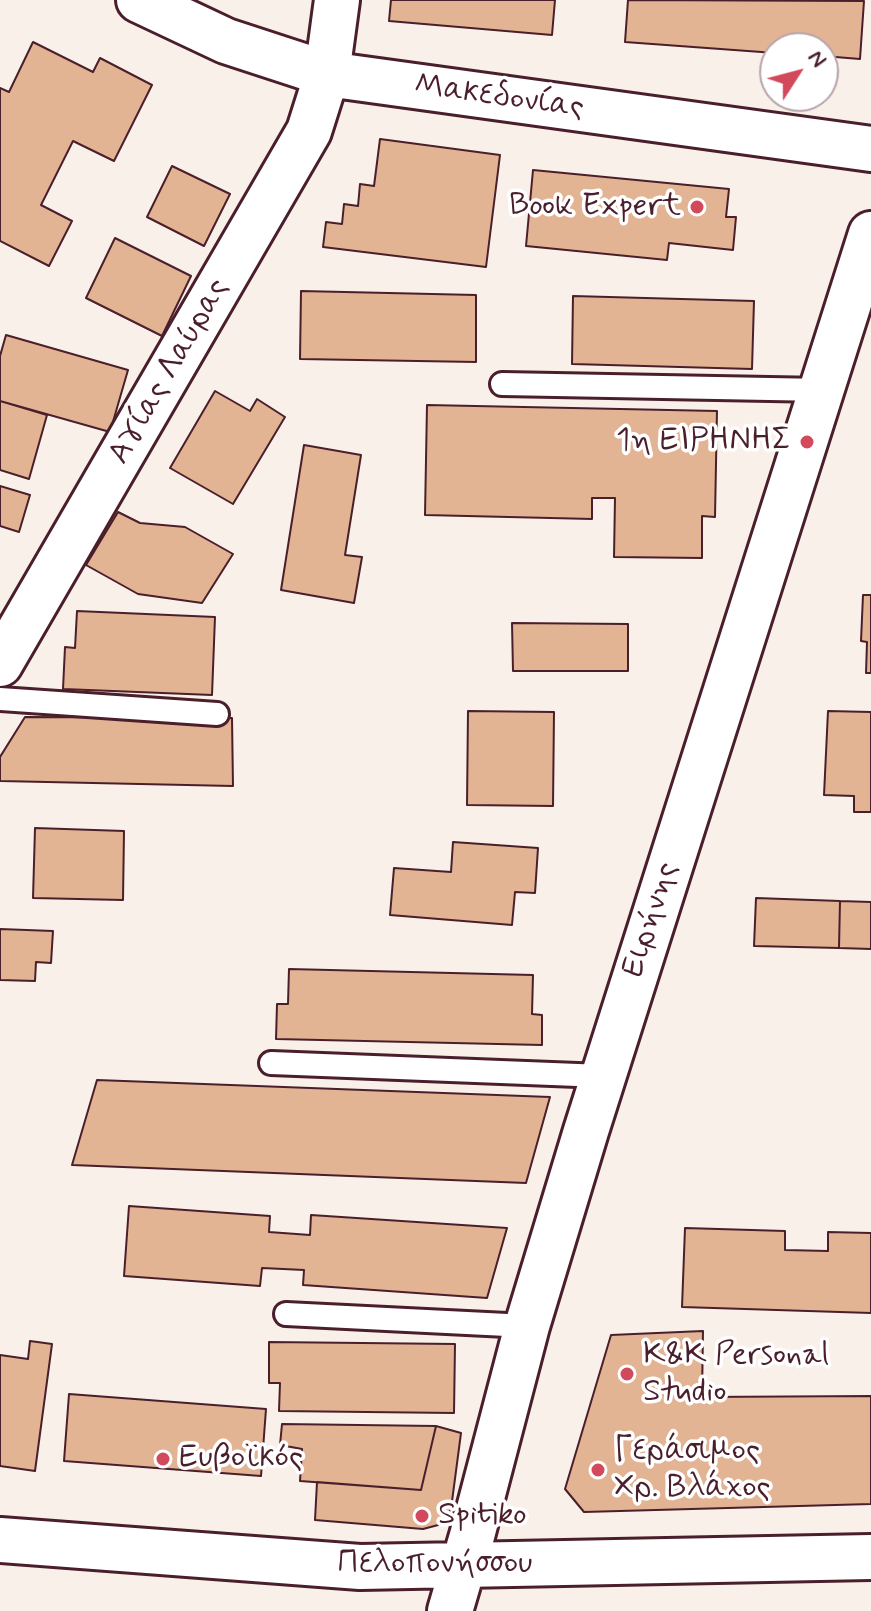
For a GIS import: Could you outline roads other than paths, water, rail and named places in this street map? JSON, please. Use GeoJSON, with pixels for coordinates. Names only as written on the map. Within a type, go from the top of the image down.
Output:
{"type":"FeatureCollection","features":[{"type":"Feature","properties":{"kind":"street","name":"Μακεδονίας"},"geometry":{"type":"LineString","coordinates":[[139,0],[226,41],[327,74],[871,149]]}},
{"type":"Feature","properties":{"kind":"street","name":"Αγίας Λαύρας"},"geometry":{"type":"LineString","coordinates":[[0,664],[309,131],[327,74],[337,0]]}},
{"type":"Feature","properties":{"kind":"street","name":"Ειρήνης"},"geometry":{"type":"LineString","coordinates":[[450,1611],[527,1326],[603,1076],[871,234]]}},
{"type":"Feature","properties":{"kind":"street","name":"Πελοπονήσσου"},"geometry":{"type":"LineString","coordinates":[[0,1540],[360,1567],[871,1557]]}},
{"type":"Feature","properties":{"kind":"lane"},"geometry":{"type":"LineString","coordinates":[[502,384],[823,390]]}},
{"type":"Feature","properties":{"kind":"lane"},"geometry":{"type":"LineString","coordinates":[[0,699],[217,714]]}},
{"type":"Feature","properties":{"kind":"lane"},"geometry":{"type":"LineString","coordinates":[[271,1063],[603,1076]]}},
{"type":"Feature","properties":{"kind":"lane"},"geometry":{"type":"LineString","coordinates":[[286,1314],[527,1326]]}},
{"type":"Feature","properties":{"kind":"place","name":"Book Expert"},"geometry":{"type":"Point","coordinates":[697,207]}},
{"type":"Feature","properties":{"kind":"place","name":"1η ΕΙΡΗΝΗΣ"},"geometry":{"type":"Point","coordinates":[807,442]}},
{"type":"Feature","properties":{"kind":"place","name":"K&K Personal Studio"},"geometry":{"type":"Point","coordinates":[627,1374]}},
{"type":"Feature","properties":{"kind":"place","name":"Ευβοϊκός"},"geometry":{"type":"Point","coordinates":[163,1459]}},
{"type":"Feature","properties":{"kind":"place","name":"Γεράσιμος Χρ. Βλάχος"},"geometry":{"type":"Point","coordinates":[598,1470]}},
{"type":"Feature","properties":{"kind":"place","name":"Spitiko"},"geometry":{"type":"Point","coordinates":[422,1516]}}]}
